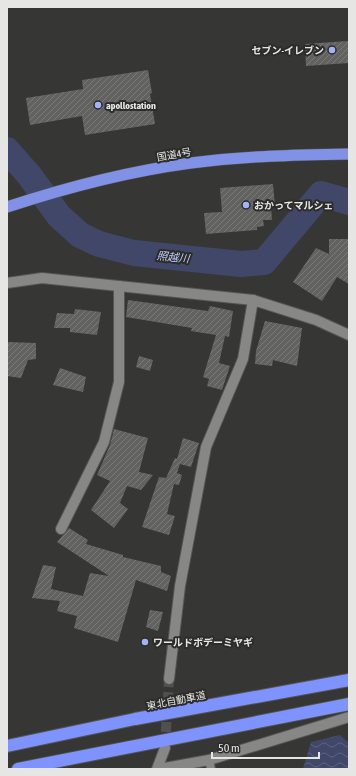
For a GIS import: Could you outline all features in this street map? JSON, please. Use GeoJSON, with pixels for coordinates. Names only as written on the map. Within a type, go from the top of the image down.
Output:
{"type":"FeatureCollection","features":[{"type":"Feature","properties":{"kind":"highway","name":"国道4号"},"geometry":{"type":"LineString","coordinates":[[8,207],[65,190],[190,163],[273,155],[349,154]]}},
{"type":"Feature","properties":{"kind":"highway","name":"東北自動車道"},"geometry":{"type":"LineString","coordinates":[[7,746],[135,719],[349,680]]}},
{"type":"Feature","properties":{"kind":"highway"},"geometry":{"type":"LineString","coordinates":[[18,769],[349,704]]}},
{"type":"Feature","properties":{"kind":"street"},"geometry":{"type":"LineString","coordinates":[[7,283],[42,278],[253,300],[316,320],[349,335]]}},
{"type":"Feature","properties":{"kind":"street"},"geometry":{"type":"LineString","coordinates":[[61,529],[104,442],[119,382],[119,286]]}},
{"type":"Feature","properties":{"kind":"street"},"geometry":{"type":"LineString","coordinates":[[169,679],[180,586],[206,447],[243,359],[253,300]]}},
{"type":"Feature","properties":{"kind":"street"},"geometry":{"type":"LineString","coordinates":[[165,748],[158,769],[210,764],[349,718]]}},
{"type":"Feature","properties":{"kind":"water"},"geometry":{"type":"Polygon","coordinates":[[[340,735],[349,743],[349,769],[303,769],[311,742],[340,735]]]}},
{"type":"Feature","properties":{"kind":"building"},"geometry":{"type":"Polygon","coordinates":[[[348,41],[349,63],[306,66],[305,44],[348,41]]]}},
{"type":"Feature","properties":{"kind":"building"},"geometry":{"type":"Polygon","coordinates":[[[148,70],[155,124],[85,135],[82,116],[30,125],[26,98],[83,89],[82,80],[148,70]]]}},
{"type":"Feature","properties":{"kind":"building"},"geometry":{"type":"Polygon","coordinates":[[[273,184],[275,206],[271,206],[272,220],[263,220],[264,226],[257,227],[257,230],[206,234],[204,213],[222,212],[220,188],[273,184]]]}},
{"type":"Feature","properties":{"kind":"building"},"geometry":{"type":"Polygon","coordinates":[[[329,239],[349,239],[349,284],[337,277],[322,301],[293,282],[316,248],[329,254],[329,239]]]}},
{"type":"Feature","properties":{"kind":"building"},"geometry":{"type":"Polygon","coordinates":[[[128,300],[208,311],[210,306],[233,311],[229,337],[225,336],[219,363],[230,366],[222,390],[207,386],[209,379],[203,377],[216,335],[191,331],[192,328],[126,317],[128,300]]]}},
{"type":"Feature","properties":{"kind":"building"},"geometry":{"type":"Polygon","coordinates":[[[75,309],[101,312],[97,335],[70,332],[70,328],[54,328],[57,313],[74,314],[75,309]]]}},
{"type":"Feature","properties":{"kind":"building"},"geometry":{"type":"Polygon","coordinates":[[[265,321],[302,328],[297,366],[273,360],[272,366],[255,364],[256,351],[265,321]]]}},
{"type":"Feature","properties":{"kind":"building"},"geometry":{"type":"Polygon","coordinates":[[[7,342],[36,343],[36,359],[28,360],[21,378],[7,376],[7,342]]]}},
{"type":"Feature","properties":{"kind":"building"},"geometry":{"type":"Polygon","coordinates":[[[139,356],[153,360],[150,371],[136,367],[139,356]]]}},
{"type":"Feature","properties":{"kind":"building"},"geometry":{"type":"Polygon","coordinates":[[[60,368],[86,377],[83,392],[53,385],[60,368]]]}},
{"type":"Feature","properties":{"kind":"building"},"geometry":{"type":"Polygon","coordinates":[[[114,429],[148,438],[139,472],[153,475],[141,490],[127,486],[120,503],[128,509],[114,528],[91,510],[110,481],[97,475],[110,445],[114,429]]]}},
{"type":"Feature","properties":{"kind":"building"},"geometry":{"type":"Polygon","coordinates":[[[183,438],[199,443],[191,467],[180,464],[177,473],[182,475],[179,485],[174,484],[167,514],[175,516],[169,535],[142,527],[159,477],[166,478],[175,458],[177,459],[183,438]]]}},
{"type":"Feature","properties":{"kind":"building"},"geometry":{"type":"Polygon","coordinates":[[[69,528],[88,540],[86,544],[123,555],[123,557],[161,566],[161,572],[171,576],[167,591],[136,580],[118,642],[74,628],[77,616],[57,611],[60,601],[32,598],[43,565],[56,567],[51,589],[83,596],[90,573],[109,576],[57,542],[69,528]]]}},
{"type":"Feature","properties":{"kind":"building"},"geometry":{"type":"Polygon","coordinates":[[[150,610],[163,612],[158,631],[146,627],[150,610]]]}},
{"type":"Feature","properties":{"kind":"waterway","name":"照越川"},"geometry":{"type":"LineString","coordinates":[[7,150],[29,175],[59,216],[80,235],[99,244],[134,253],[241,264],[264,262],[321,194],[349,202]]}},
{"type":"Feature","properties":{"kind":"tunnel"},"geometry":{"type":"LineString","coordinates":[[165,747],[169,679]]}},
{"type":"Feature","properties":{"kind":"place","name":"セブン-イレブン"},"geometry":{"type":"Point","coordinates":[332,50]}},
{"type":"Feature","properties":{"kind":"place","name":"apollostation"},"geometry":{"type":"Point","coordinates":[98,105]}},
{"type":"Feature","properties":{"kind":"place","name":"おかってマルシェ"},"geometry":{"type":"Point","coordinates":[246,205]}},
{"type":"Feature","properties":{"kind":"place","name":"ワールドボデーミヤギ"},"geometry":{"type":"Point","coordinates":[145,642]}}]}
